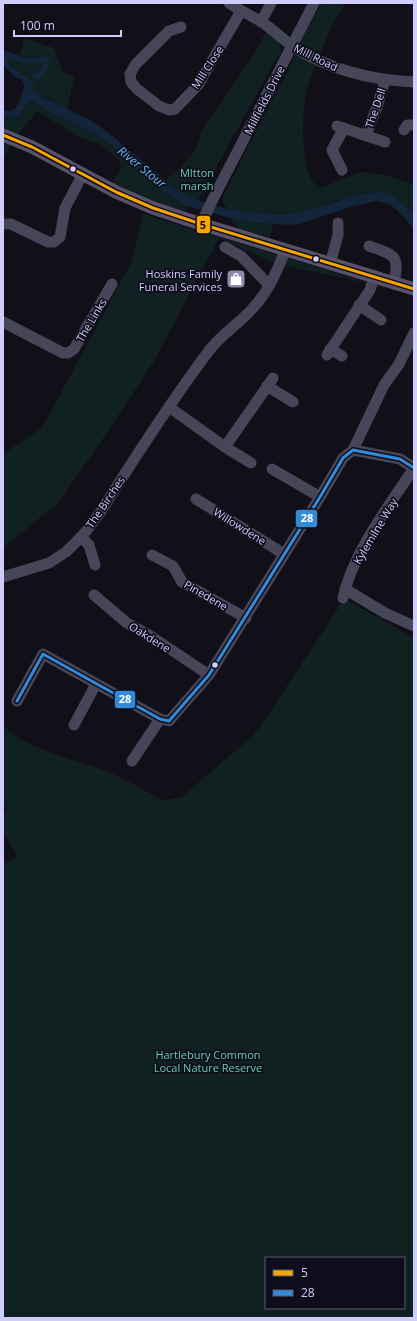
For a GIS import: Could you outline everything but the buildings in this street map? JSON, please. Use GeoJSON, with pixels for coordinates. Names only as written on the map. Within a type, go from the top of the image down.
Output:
{"type":"FeatureCollection","features":[{"type":"Feature","properties":{"kind":"main road"},"geometry":{"type":"LineString","coordinates":[[3,135],[32,146],[130,199],[203,221],[285,250],[414,289]]}},
{"type":"Feature","properties":{"kind":"street","name":"Mill Road"},"geometry":{"type":"LineString","coordinates":[[229,3],[261,22],[291,45],[318,60],[349,72],[385,80],[414,82]]}},
{"type":"Feature","properties":{"kind":"street"},"geometry":{"type":"LineString","coordinates":[[261,22],[271,3]]}},
{"type":"Feature","properties":{"kind":"street","name":"Millfields Drive"},"geometry":{"type":"LineString","coordinates":[[203,221],[291,45],[314,3]]}},
{"type":"Feature","properties":{"kind":"street","name":"Mill Close"},"geometry":{"type":"LineString","coordinates":[[181,27],[169,31],[136,64],[130,74],[131,82],[137,89],[159,106],[169,110],[175,109],[198,85],[241,11]]}},
{"type":"Feature","properties":{"kind":"street","name":"The Dell"},"geometry":{"type":"LineString","coordinates":[[366,135],[385,80]]}},
{"type":"Feature","properties":{"kind":"street","name":"The Dell"},"geometry":{"type":"LineString","coordinates":[[342,170],[332,150],[341,127],[385,142]]}},
{"type":"Feature","properties":{"kind":"street"},"geometry":{"type":"LineString","coordinates":[[3,224],[11,224],[48,242],[54,242],[60,237],[66,208],[83,174]]}},
{"type":"Feature","properties":{"kind":"street"},"geometry":{"type":"LineString","coordinates":[[330,264],[338,235],[337,223]]}},
{"type":"Feature","properties":{"kind":"street"},"geometry":{"type":"LineString","coordinates":[[369,246],[389,253],[396,260],[397,267],[394,283]]}},
{"type":"Feature","properties":{"kind":"street"},"geometry":{"type":"LineString","coordinates":[[225,247],[241,256],[269,285]]}},
{"type":"Feature","properties":{"kind":"street","name":"The Birches"},"geometry":{"type":"LineString","coordinates":[[3,577],[49,562],[66,552],[81,537],[97,516],[169,407],[209,350],[222,335],[253,308],[269,285],[285,250]]}},
{"type":"Feature","properties":{"kind":"street"},"geometry":{"type":"LineString","coordinates":[[342,356],[329,352],[370,290],[374,277]]}},
{"type":"Feature","properties":{"kind":"street","name":"The Links"},"geometry":{"type":"LineString","coordinates":[[3,322],[63,353],[68,353],[74,349],[112,284]]}},
{"type":"Feature","properties":{"kind":"street"},"geometry":{"type":"LineString","coordinates":[[359,305],[381,320]]}},
{"type":"Feature","properties":{"kind":"street"},"geometry":{"type":"LineString","coordinates":[[17,701],[43,654],[160,719],[169,721],[208,675],[246,618],[343,458],[353,450],[384,385],[399,364],[414,333]]}},
{"type":"Feature","properties":{"kind":"street"},"geometry":{"type":"LineString","coordinates":[[225,447],[270,382],[293,402]]}},
{"type":"Feature","properties":{"kind":"street"},"geometry":{"type":"LineString","coordinates":[[169,407],[225,447],[251,463]]}},
{"type":"Feature","properties":{"kind":"street"},"geometry":{"type":"LineString","coordinates":[[353,450],[400,460],[414,468]]}},
{"type":"Feature","properties":{"kind":"street","name":"Kylemilne Way"},"geometry":{"type":"LineString","coordinates":[[414,468],[368,540],[353,568],[344,593],[414,626]]}},
{"type":"Feature","properties":{"kind":"street"},"geometry":{"type":"LineString","coordinates":[[272,469],[320,497]]}},
{"type":"Feature","properties":{"kind":"street","name":"Willowdene"},"geometry":{"type":"LineString","coordinates":[[196,498],[284,554]]}},
{"type":"Feature","properties":{"kind":"street"},"geometry":{"type":"LineString","coordinates":[[81,537],[88,546],[95,565]]}},
{"type":"Feature","properties":{"kind":"street","name":"Pinedene"},"geometry":{"type":"LineString","coordinates":[[152,555],[172,566],[182,582],[246,618]]}},
{"type":"Feature","properties":{"kind":"street","name":"Oakdene"},"geometry":{"type":"LineString","coordinates":[[94,595],[127,623],[150,635],[208,675]]}},
{"type":"Feature","properties":{"kind":"street"},"geometry":{"type":"LineString","coordinates":[[74,725],[96,684]]}},
{"type":"Feature","properties":{"kind":"street"},"geometry":{"type":"LineString","coordinates":[[132,761],[160,719]]}},
{"type":"Feature","properties":{"kind":"green space"},"geometry":{"type":"Polygon","coordinates":[[[322,3],[345,3],[331,27],[320,55],[309,50],[300,41],[322,3]]]}},
{"type":"Feature","properties":{"kind":"green space","name":"MItton marsh"},"geometry":{"type":"Polygon","coordinates":[[[267,31],[278,38],[281,51],[198,200],[191,198],[164,181],[182,166],[196,149],[202,130],[253,55],[267,31]]]}},
{"type":"Feature","properties":{"kind":"green space"},"geometry":{"type":"Polygon","coordinates":[[[24,38],[54,48],[62,71],[74,77],[67,110],[32,90],[31,81],[7,62],[7,59],[26,63],[44,62],[42,68],[38,71],[46,74],[50,61],[40,56],[25,57],[20,55],[24,38]]]}},
{"type":"Feature","properties":{"kind":"green space"},"geometry":{"type":"Polygon","coordinates":[[[298,49],[316,64],[307,90],[303,128],[305,156],[307,168],[311,178],[317,186],[321,188],[360,172],[386,175],[414,185],[414,213],[388,193],[381,191],[361,194],[338,200],[325,206],[293,213],[258,213],[227,209],[223,203],[223,197],[298,49]]]}},
{"type":"Feature","properties":{"kind":"green space"},"geometry":{"type":"Polygon","coordinates":[[[32,100],[44,109],[108,142],[167,194],[187,206],[186,211],[177,210],[158,204],[112,183],[121,168],[119,160],[102,145],[76,136],[37,111],[18,135],[3,129],[3,116],[9,117],[17,115],[32,100]]]}},
{"type":"Feature","properties":{"kind":"green space"},"geometry":{"type":"Polygon","coordinates":[[[3,141],[11,144],[3,160],[3,141]]]}},
{"type":"Feature","properties":{"kind":"green space"},"geometry":{"type":"Polygon","coordinates":[[[143,214],[372,284],[277,264],[219,238],[156,358],[59,502],[3,548],[3,454],[42,428],[131,263],[143,214]]]}},
{"type":"Feature","properties":{"kind":"green space"},"geometry":{"type":"Polygon","coordinates":[[[229,218],[273,225],[270,237],[239,229],[229,218]]]}},
{"type":"Feature","properties":{"kind":"green space","name":"Hartlebury Common Local Nature Reserve"},"geometry":{"type":"Polygon","coordinates":[[[343,598],[414,638],[414,1318],[3,1318],[3,864],[17,856],[3,831],[3,812],[7,810],[3,803],[3,724],[22,740],[36,747],[106,771],[128,781],[164,801],[183,796],[250,738],[260,727],[337,610],[343,598]]]}},
{"type":"Feature","properties":{"kind":"water","name":"River Stour"},"geometry":{"type":"Polygon","coordinates":[[[3,50],[30,58],[46,56],[49,59],[50,65],[44,75],[38,80],[32,77],[33,74],[42,68],[44,62],[29,64],[7,59],[7,62],[35,84],[32,90],[44,98],[92,121],[110,134],[172,187],[191,198],[227,209],[281,214],[325,206],[352,196],[381,191],[388,193],[397,199],[414,213],[414,229],[397,210],[388,204],[376,201],[350,207],[299,224],[290,225],[255,223],[229,218],[187,206],[167,194],[132,165],[108,142],[44,109],[32,100],[15,117],[3,116],[3,110],[12,111],[18,106],[24,85],[22,80],[16,78],[3,65],[3,50]]]}},
{"type":"Feature","properties":{"kind":"transit line","name":"5"},"geometry":{"type":"LineString","coordinates":[[3,135],[32,147],[116,192],[153,208],[414,289]]}},
{"type":"Feature","properties":{"kind":"transit line","name":"28"},"geometry":{"type":"LineString","coordinates":[[17,701],[43,654],[160,719],[169,721],[209,675],[343,458],[353,450],[400,459],[414,468]]}},
{"type":"Feature","properties":{"kind":"place","name":"Hoskins Family Funeral Services"},"geometry":{"type":"Point","coordinates":[236,279]}}]}
